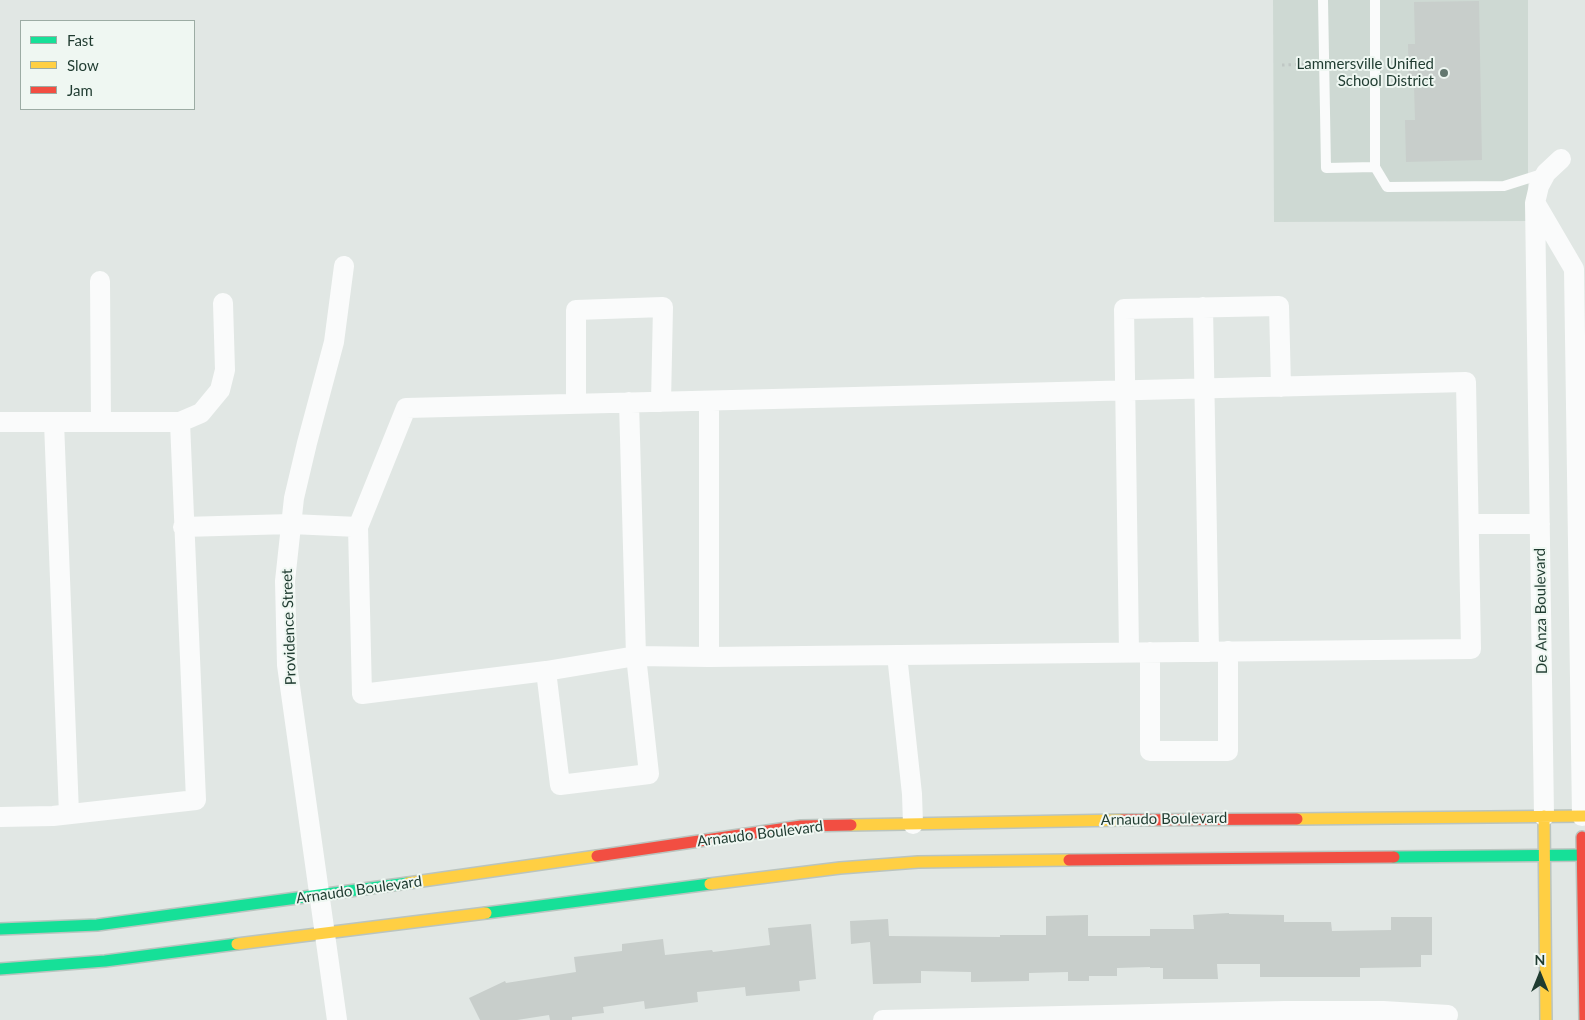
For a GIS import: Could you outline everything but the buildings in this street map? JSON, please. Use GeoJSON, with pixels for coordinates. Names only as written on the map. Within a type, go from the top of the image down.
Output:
{"type":"FeatureCollection","features":[{"type":"Feature","properties":{"kind":"street","name":"De Anza Boulevard"},"geometry":{"type":"LineString","coordinates":[[1546,1020],[1535,203],[1539,186],[1553,166]]}},
{"type":"Feature","properties":{"kind":"street"},"geometry":{"type":"LineString","coordinates":[[1535,203],[1574,269],[1585,1020]]}},
{"type":"Feature","properties":{"kind":"street","name":"Providence Street"},"geometry":{"type":"LineString","coordinates":[[337,1020],[287,665],[285,581],[294,498],[334,342],[344,266]]}},
{"type":"Feature","properties":{"kind":"street"},"geometry":{"type":"LineString","coordinates":[[100,281],[101,422]]}},
{"type":"Feature","properties":{"kind":"street"},"geometry":{"type":"LineString","coordinates":[[0,422],[180,422],[201,413],[220,390],[225,370],[223,304]]}},
{"type":"Feature","properties":{"kind":"street"},"geometry":{"type":"LineString","coordinates":[[1129,652],[1124,309],[1279,306],[1281,387]]}},
{"type":"Feature","properties":{"kind":"street"},"geometry":{"type":"LineString","coordinates":[[576,404],[576,310],[663,307],[661,402]]}},
{"type":"Feature","properties":{"kind":"street"},"geometry":{"type":"LineString","coordinates":[[1150,652],[1150,751],[1228,751],[1219,652],[1205,388],[1203,307]]}},
{"type":"Feature","properties":{"kind":"street"},"geometry":{"type":"LineString","coordinates":[[1466,382],[1471,649],[709,657],[636,656],[546,671],[362,694],[358,527],[406,408],[1281,387],[1466,382]]}},
{"type":"Feature","properties":{"kind":"street"},"geometry":{"type":"LineString","coordinates":[[709,401],[709,657]]}},
{"type":"Feature","properties":{"kind":"street"},"geometry":{"type":"LineString","coordinates":[[546,671],[560,785],[649,774],[636,656],[629,402]]}},
{"type":"Feature","properties":{"kind":"street"},"geometry":{"type":"LineString","coordinates":[[54,422],[69,814]]}},
{"type":"Feature","properties":{"kind":"street"},"geometry":{"type":"LineString","coordinates":[[0,817],[69,814],[196,800],[180,422]]}},
{"type":"Feature","properties":{"kind":"street"},"geometry":{"type":"LineString","coordinates":[[183,527],[291,524],[358,527]]}},
{"type":"Feature","properties":{"kind":"street"},"geometry":{"type":"LineString","coordinates":[[1470,524],[1540,524]]}},
{"type":"Feature","properties":{"kind":"street"},"geometry":{"type":"LineString","coordinates":[[897,655],[912,794],[913,824]]}},
{"type":"Feature","properties":{"kind":"street","name":"Arnaudo Boulevard"},"geometry":{"type":"LineString","coordinates":[[0,929],[97,925],[320,896],[801,826],[1029,821],[1583,816]]}},
{"type":"Feature","properties":{"kind":"street"},"geometry":{"type":"LineString","coordinates":[[0,969],[106,961],[821,870],[918,862],[1584,855]]}},
{"type":"Feature","properties":{"kind":"street"},"geometry":{"type":"LineString","coordinates":[[883,1020],[1285,1016],[1383,1011],[1448,1015]]}},
{"type":"Feature","properties":{"kind":"lane"},"geometry":{"type":"LineString","coordinates":[[1323,0],[1326,168],[1375,167]]}},
{"type":"Feature","properties":{"kind":"lane"},"geometry":{"type":"LineString","coordinates":[[1375,0],[1375,167],[1387,187],[1504,186],[1553,166]]}},
{"type":"Feature","properties":{"kind":"path"},"geometry":{"type":"LineString","coordinates":[[1282,65],[1408,62]]}},
{"type":"Feature","properties":{"kind":"shaded area"},"geometry":{"type":"Polygon","coordinates":[[[1273,0],[1528,0],[1528,221],[1274,222],[1273,0]]]}},
{"type":"Feature","properties":{"kind":"traffic: fast"},"geometry":{"type":"LineString","coordinates":[[1394,857],[1585,855]]}},
{"type":"Feature","properties":{"kind":"traffic: fast"},"geometry":{"type":"LineString","coordinates":[[0,929],[97,925],[408,883]]}},
{"type":"Feature","properties":{"kind":"traffic: fast"},"geometry":{"type":"LineString","coordinates":[[486,913],[710,884]]}},
{"type":"Feature","properties":{"kind":"traffic: fast"},"geometry":{"type":"LineString","coordinates":[[0,969],[105,961],[237,944]]}},
{"type":"Feature","properties":{"kind":"traffic: slow"},"geometry":{"type":"LineString","coordinates":[[1544,816],[1546,1020]]}},
{"type":"Feature","properties":{"kind":"traffic: slow"},"geometry":{"type":"LineString","coordinates":[[1297,819],[1585,816]]}},
{"type":"Feature","properties":{"kind":"traffic: slow"},"geometry":{"type":"LineString","coordinates":[[851,825],[1122,820]]}},
{"type":"Feature","properties":{"kind":"traffic: slow"},"geometry":{"type":"LineString","coordinates":[[408,883],[597,856]]}},
{"type":"Feature","properties":{"kind":"traffic: slow"},"geometry":{"type":"LineString","coordinates":[[710,884],[840,868],[918,862],[1069,860]]}},
{"type":"Feature","properties":{"kind":"traffic: slow"},"geometry":{"type":"LineString","coordinates":[[237,944],[486,913]]}},
{"type":"Feature","properties":{"kind":"traffic: jam"},"geometry":{"type":"LineString","coordinates":[[1122,820],[1297,819]]}},
{"type":"Feature","properties":{"kind":"traffic: jam"},"geometry":{"type":"LineString","coordinates":[[597,856],[801,826],[851,825]]}},
{"type":"Feature","properties":{"kind":"traffic: jam"},"geometry":{"type":"LineString","coordinates":[[1582,837],[1585,1020]]}},
{"type":"Feature","properties":{"kind":"traffic: jam"},"geometry":{"type":"LineString","coordinates":[[1069,860],[1394,857]]}},
{"type":"Feature","properties":{"kind":"place","name":"Lammersville Unified School District"},"geometry":{"type":"Point","coordinates":[1444,73]}}]}
